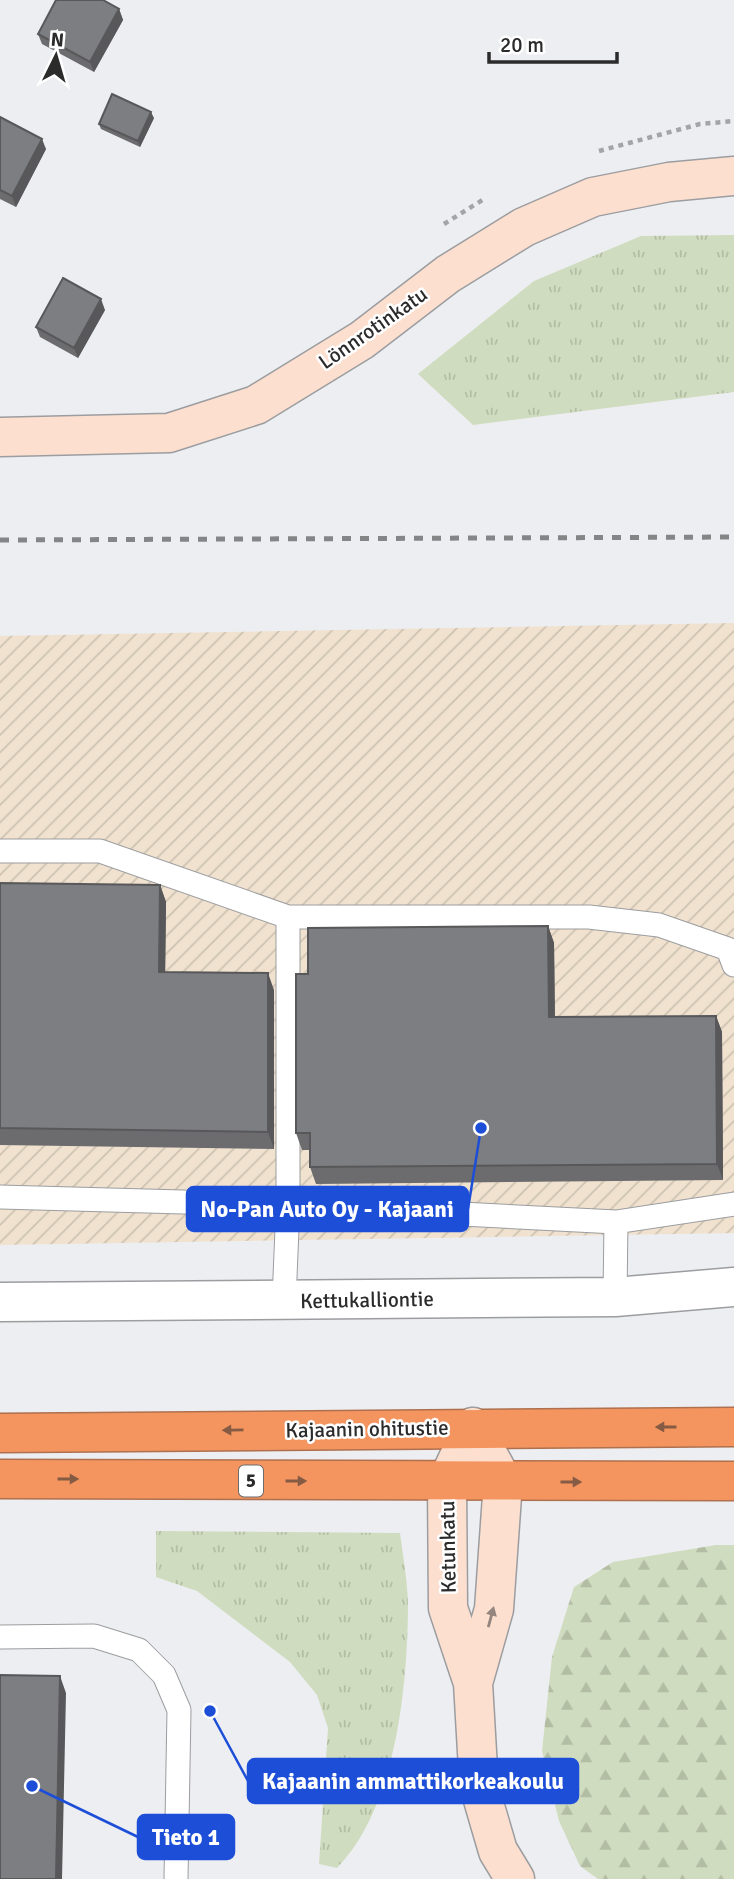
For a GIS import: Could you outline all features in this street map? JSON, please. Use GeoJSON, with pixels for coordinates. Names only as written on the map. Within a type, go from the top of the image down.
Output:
{"type":"FeatureCollection","features":[{"type":"Feature","properties":{"kind":"highway","name":"Kajaanin ohitustie"},"geometry":{"type":"LineString","coordinates":[[0,1433],[473,1427],[734,1427]]}},
{"type":"Feature","properties":{"kind":"highway","name":"5"},"geometry":{"type":"LineString","coordinates":[[0,1479],[734,1481]]}},
{"type":"Feature","properties":{"kind":"street","name":"Lönnrotinkatu"},"geometry":{"type":"LineString","coordinates":[[0,438],[169,433],[256,405],[362,340],[448,274],[523,227],[593,197],[669,182],[734,176]]}},
{"type":"Feature","properties":{"kind":"street","name":"Kettukalliontie"},"geometry":{"type":"LineString","coordinates":[[0,1301],[615,1297],[734,1287]]}},
{"type":"Feature","properties":{"kind":"street"},"geometry":{"type":"LineString","coordinates":[[473,1427],[503,1482]]}},
{"type":"Feature","properties":{"kind":"street","name":"Ketunkatu"},"geometry":{"type":"LineString","coordinates":[[473,1427],[447,1482],[448,1608],[473,1683],[479,1786],[498,1851],[515,1879]]}},
{"type":"Feature","properties":{"kind":"street","name":"Ketunkatu"},"geometry":{"type":"LineString","coordinates":[[473,1683],[494,1608],[503,1482]]}},
{"type":"Feature","properties":{"kind":"lane"},"geometry":{"type":"LineString","coordinates":[[0,852],[100,850],[288,917],[589,917],[659,925],[728,949],[734,965]]}},
{"type":"Feature","properties":{"kind":"lane"},"geometry":{"type":"LineString","coordinates":[[284,1301],[288,1205],[288,917]]}},
{"type":"Feature","properties":{"kind":"lane"},"geometry":{"type":"LineString","coordinates":[[0,1197],[288,1205],[616,1222],[734,1204]]}},
{"type":"Feature","properties":{"kind":"lane"},"geometry":{"type":"LineString","coordinates":[[615,1297],[616,1222]]}},
{"type":"Feature","properties":{"kind":"lane"},"geometry":{"type":"LineString","coordinates":[[0,1637],[94,1636],[139,1650],[164,1675],[179,1710],[176,1879]]}},
{"type":"Feature","properties":{"kind":"path"},"geometry":{"type":"LineString","coordinates":[[590,155],[613,145],[700,124],[734,121]]}},
{"type":"Feature","properties":{"kind":"path"},"geometry":{"type":"LineString","coordinates":[[439,228],[469,206],[490,197]]}},
{"type":"Feature","properties":{"kind":"shaded area"},"geometry":{"type":"Polygon","coordinates":[[[734,623],[734,1233],[0,1245],[0,636],[734,623]]]}},
{"type":"Feature","properties":{"kind":"green space"},"geometry":{"type":"Polygon","coordinates":[[[734,235],[734,392],[473,425],[418,374],[534,281],[641,236],[734,235]]]}},
{"type":"Feature","properties":{"kind":"green space"},"geometry":{"type":"Polygon","coordinates":[[[156,1531],[400,1533],[408,1608],[401,1710],[385,1781],[373,1813],[357,1843],[337,1868],[319,1864],[328,1728],[317,1695],[290,1662],[197,1591],[156,1577],[156,1531]]]}},
{"type":"Feature","properties":{"kind":"green space"},"geometry":{"type":"Polygon","coordinates":[[[716,1545],[734,1545],[734,1879],[598,1879],[580,1866],[559,1821],[542,1751],[552,1657],[574,1587],[613,1562],[716,1545]]]}},
{"type":"Feature","properties":{"kind":"building"},"geometry":{"type":"Polygon","coordinates":[[[56,0],[103,0],[119,9],[90,62],[38,34],[56,0]]]}},
{"type":"Feature","properties":{"kind":"building"},"geometry":{"type":"Polygon","coordinates":[[[112,94],[151,112],[138,141],[99,124],[112,94]]]}},
{"type":"Feature","properties":{"kind":"building"},"geometry":{"type":"Polygon","coordinates":[[[0,117],[42,139],[12,196],[0,190],[0,117]]]}},
{"type":"Feature","properties":{"kind":"building"},"geometry":{"type":"Polygon","coordinates":[[[63,278],[101,299],[74,348],[36,327],[63,278]]]}},
{"type":"Feature","properties":{"kind":"building"},"geometry":{"type":"Polygon","coordinates":[[[0,883],[160,885],[159,972],[268,973],[268,1132],[0,1128],[0,883]]]}},
{"type":"Feature","properties":{"kind":"building"},"geometry":{"type":"Polygon","coordinates":[[[548,926],[549,1017],[716,1016],[717,1164],[310,1167],[310,1133],[296,1133],[296,974],[308,974],[308,928],[548,926]]]}},
{"type":"Feature","properties":{"kind":"building"},"geometry":{"type":"Polygon","coordinates":[[[0,1675],[60,1676],[56,1879],[0,1879],[0,1675]]]}},
{"type":"Feature","properties":{"kind":"railway"},"geometry":{"type":"LineString","coordinates":[[0,540],[734,537]]}},
{"type":"Feature","properties":{"kind":"place","name":"No-Pan Auto Oy - Kajaani"},"geometry":{"type":"Point","coordinates":[481,1128]}},
{"type":"Feature","properties":{"kind":"place","name":"Kajaanin ammattikorkeakoulu"},"geometry":{"type":"Point","coordinates":[210,1711]}},
{"type":"Feature","properties":{"kind":"place","name":"Tieto 1"},"geometry":{"type":"Point","coordinates":[32,1786]}}]}
